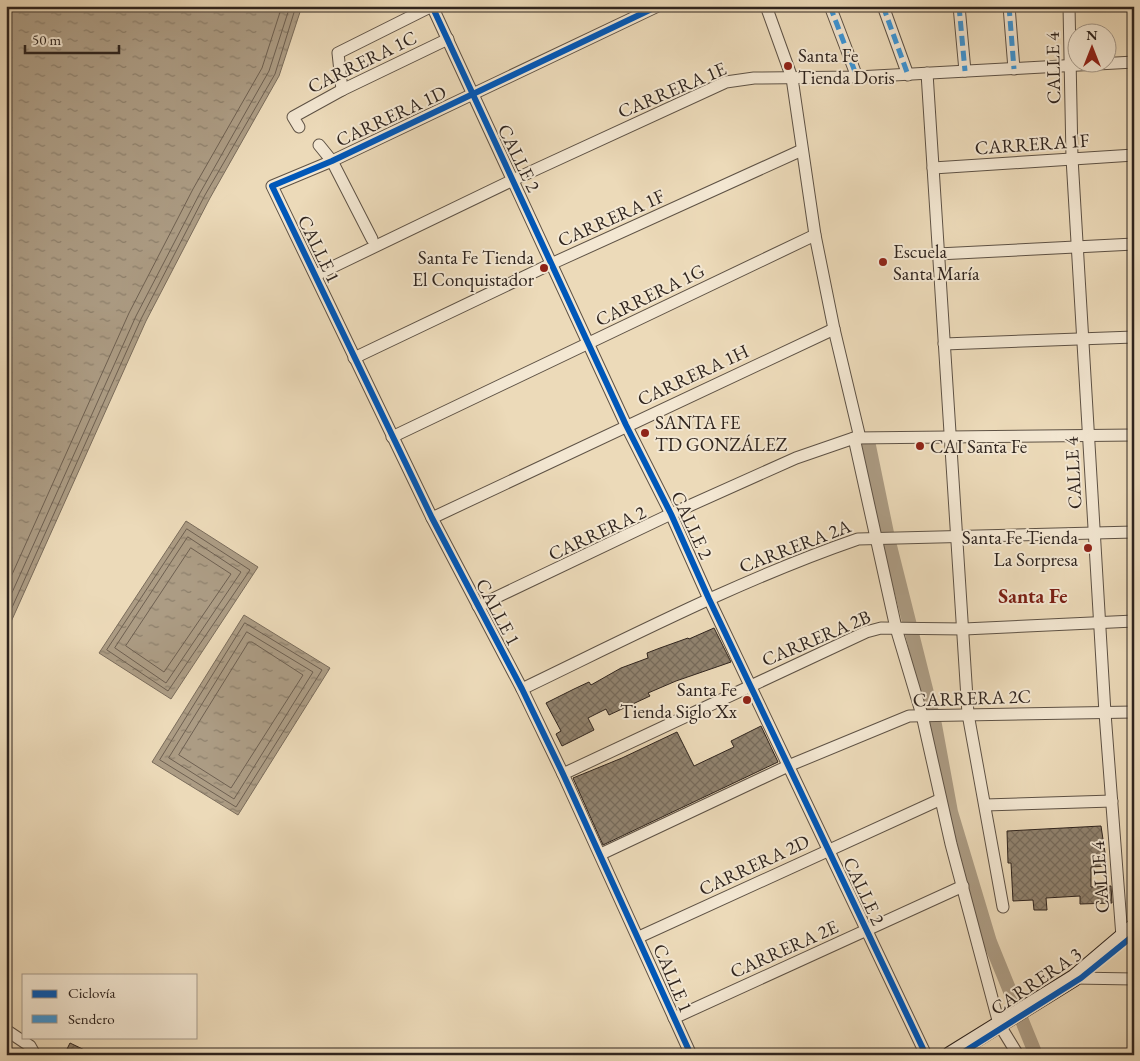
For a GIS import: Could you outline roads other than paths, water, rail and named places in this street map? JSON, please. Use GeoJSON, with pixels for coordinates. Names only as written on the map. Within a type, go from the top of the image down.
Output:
{"type":"FeatureCollection","features":[{"type":"Feature","properties":{"kind":"street","name":"CALLE 2"},"geometry":{"type":"LineString","coordinates":[[432,6],[551,264],[590,343],[626,425],[671,514],[750,686],[926,1055]]}},
{"type":"Feature","properties":{"kind":"street"},"geometry":{"type":"LineString","coordinates":[[342,90],[338,53],[432,6]]}},
{"type":"Feature","properties":{"kind":"street","name":"CARRERA 1D"},"geometry":{"type":"LineString","coordinates":[[272,186],[332,161],[658,6]]}},
{"type":"Feature","properties":{"kind":"street"},"geometry":{"type":"LineString","coordinates":[[766,6],[792,78],[815,235],[834,329],[861,438],[877,537],[899,628],[924,715],[939,800],[962,886],[1003,1022],[1018,1055]]}},
{"type":"Feature","properties":{"kind":"street"},"geometry":{"type":"LineString","coordinates":[[830,6],[858,78]]}},
{"type":"Feature","properties":{"kind":"street"},"geometry":{"type":"LineString","coordinates":[[883,6],[908,74]]}},
{"type":"Feature","properties":{"kind":"street"},"geometry":{"type":"LineString","coordinates":[[959,6],[965,71]]}},
{"type":"Feature","properties":{"kind":"street"},"geometry":{"type":"LineString","coordinates":[[1009,6],[1014,69]]}},
{"type":"Feature","properties":{"kind":"street","name":"CALLE 4"},"geometry":{"type":"LineString","coordinates":[[1069,6],[1070,22]]}},
{"type":"Feature","properties":{"kind":"street","name":"CARRERA 1C"},"geometry":{"type":"LineString","coordinates":[[296,122],[342,90],[448,39]]}},
{"type":"Feature","properties":{"kind":"street","name":"CARRERA 1E"},"geometry":{"type":"LineString","coordinates":[[1118,63],[1134,62]]}},
{"type":"Feature","properties":{"kind":"street","name":"CARRERA 1E"},"geometry":{"type":"LineString","coordinates":[[316,275],[513,180],[726,82],[754,78],[858,78],[1068,65]]}},
{"type":"Feature","properties":{"kind":"street","name":"CALLE 4"},"geometry":{"type":"LineString","coordinates":[[1071,72],[1072,158],[1099,623],[1112,801],[1128,932]]}},
{"type":"Feature","properties":{"kind":"street"},"geometry":{"type":"LineString","coordinates":[[927,74],[968,714],[1003,907]]}},
{"type":"Feature","properties":{"kind":"street"},"geometry":{"type":"LineString","coordinates":[[319,145],[332,161],[372,239]]}},
{"type":"Feature","properties":{"kind":"street","name":"CARRERA 1F"},"geometry":{"type":"LineString","coordinates":[[354,358],[551,264],[802,150]]}},
{"type":"Feature","properties":{"kind":"street","name":"CARRERA 1F"},"geometry":{"type":"LineString","coordinates":[[933,168],[1134,155]]}},
{"type":"Feature","properties":{"kind":"street","name":"CALLE 1"},"geometry":{"type":"LineString","coordinates":[[272,186],[432,518],[522,689],[563,774],[640,938],[691,1055]]}},
{"type":"Feature","properties":{"kind":"street","name":"CARRERA 1G"},"geometry":{"type":"LineString","coordinates":[[392,437],[815,235]]}},
{"type":"Feature","properties":{"kind":"street"},"geometry":{"type":"LineString","coordinates":[[938,254],[1134,244]]}},
{"type":"Feature","properties":{"kind":"street","name":"CARRERA 1H"},"geometry":{"type":"LineString","coordinates":[[432,518],[626,425],[834,329]]}},
{"type":"Feature","properties":{"kind":"street"},"geometry":{"type":"LineString","coordinates":[[944,344],[1134,337]]}},
{"type":"Feature","properties":{"kind":"street","name":"CARRERA 2"},"geometry":{"type":"LineString","coordinates":[[478,606],[671,514],[796,458],[861,438],[1134,435]]}},
{"type":"Feature","properties":{"kind":"street","name":"CARRERA 2A"},"geometry":{"type":"LineString","coordinates":[[522,689],[709,599],[826,550],[858,539],[877,537],[958,537],[1134,532]]}},
{"type":"Feature","properties":{"kind":"street","name":"CARRERA 2B"},"geometry":{"type":"LineString","coordinates":[[563,774],[866,632],[881,628],[964,630],[1134,621]]}},
{"type":"Feature","properties":{"kind":"street","name":"CARRERA 2C"},"geometry":{"type":"LineString","coordinates":[[601,854],[788,766],[896,720],[924,715],[1134,712]]}},
{"type":"Feature","properties":{"kind":"street","name":"CARRERA 2D"},"geometry":{"type":"LineString","coordinates":[[640,938],[939,800]]}},
{"type":"Feature","properties":{"kind":"street"},"geometry":{"type":"LineString","coordinates":[[985,805],[1112,801]]}},
{"type":"Feature","properties":{"kind":"street","name":"CARRERA 2E"},"geometry":{"type":"LineString","coordinates":[[674,1018],[962,886]]}},
{"type":"Feature","properties":{"kind":"street","name":"CARRERA 3"},"geometry":{"type":"LineString","coordinates":[[950,1055],[1074,978],[1128,932]]}},
{"type":"Feature","properties":{"kind":"street"},"geometry":{"type":"LineString","coordinates":[[1074,978],[1134,978]]}},
{"type":"Feature","properties":{"kind":"street"},"geometry":{"type":"LineString","coordinates":[[6,1030],[30,1046],[35,1055]]}},
{"type":"Feature","properties":{"kind":"water"},"geometry":{"type":"Polygon","coordinates":[[[6,6],[302,6],[279,76],[210,198],[146,321],[6,633],[6,6]]]}},
{"type":"Feature","properties":{"kind":"water"},"geometry":{"type":"Polygon","coordinates":[[[186,521],[258,567],[171,699],[99,653],[186,521]]]}},
{"type":"Feature","properties":{"kind":"water"},"geometry":{"type":"Polygon","coordinates":[[[244,615],[330,668],[238,815],[152,762],[244,615]]]}},
{"type":"Feature","properties":{"kind":"waterway"},"geometry":{"type":"LineString","coordinates":[[868,441],[888,538],[935,725],[951,812],[990,942],[1036,1055]]}},
{"type":"Feature","properties":{"kind":"place","name":"Santa Fe Tienda Doris"},"geometry":{"type":"Point","coordinates":[788,66]}},
{"type":"Feature","properties":{"kind":"place","name":"Escuela Santa María"},"geometry":{"type":"Point","coordinates":[883,262]}},
{"type":"Feature","properties":{"kind":"place","name":"Santa Fe Tienda El Conquistador"},"geometry":{"type":"Point","coordinates":[544,268]}},
{"type":"Feature","properties":{"kind":"place","name":"SANTA FE TD GONZÁLEZ"},"geometry":{"type":"Point","coordinates":[645,433]}},
{"type":"Feature","properties":{"kind":"place","name":"CAI Santa Fe"},"geometry":{"type":"Point","coordinates":[920,446]}},
{"type":"Feature","properties":{"kind":"place","name":"Santa Fe Tienda La Sorpresa"},"geometry":{"type":"Point","coordinates":[1088,548]}},
{"type":"Feature","properties":{"kind":"place","name":"Santa Fe Tienda Siglo Xx"},"geometry":{"type":"Point","coordinates":[747,700]}},
{"type":"Feature","properties":{"kind":"district","name":"Santa Fe"},"geometry":{"type":"Point","coordinates":[1033,596]}}]}
